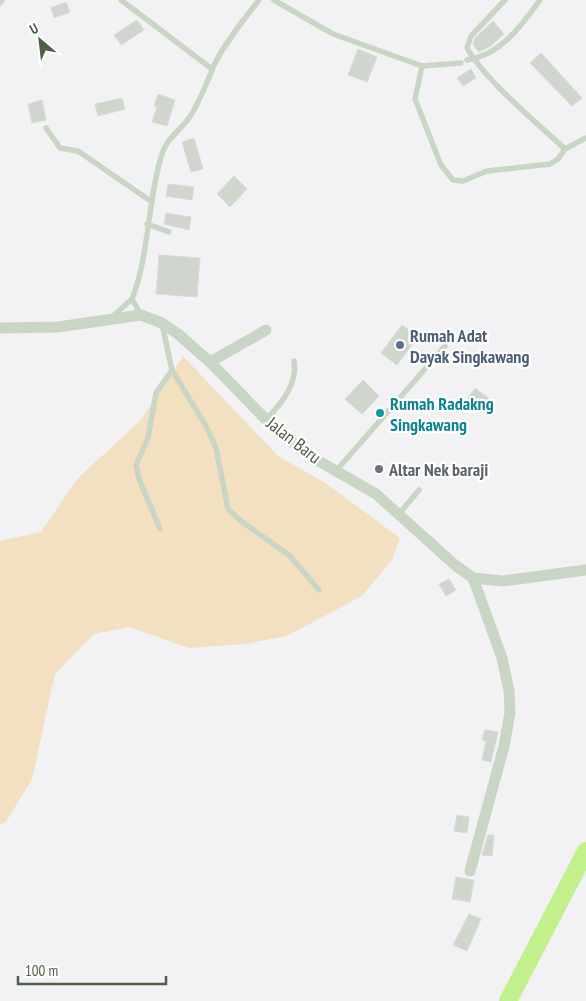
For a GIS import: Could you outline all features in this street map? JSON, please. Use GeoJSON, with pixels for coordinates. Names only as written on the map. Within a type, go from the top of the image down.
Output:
{"type":"FeatureCollection","features":[{"type":"Feature","properties":{"kind":"street","name":"Jalan Baru"},"geometry":{"type":"LineString","coordinates":[[0,328],[58,328],[111,318],[141,315],[162,323],[210,362],[266,420],[297,447],[376,494],[455,565],[473,578]]}},
{"type":"Feature","properties":{"kind":"street"},"geometry":{"type":"LineString","coordinates":[[210,362],[266,330]]}},
{"type":"Feature","properties":{"kind":"street"},"geometry":{"type":"LineString","coordinates":[[470,870],[504,746],[510,713],[509,691],[502,658],[473,578],[503,581],[586,570]]}},
{"type":"Feature","properties":{"kind":"lane"},"geometry":{"type":"LineString","coordinates":[[121,0],[212,69]]}},
{"type":"Feature","properties":{"kind":"lane"},"geometry":{"type":"LineString","coordinates":[[111,318],[132,300],[140,279],[147,224],[163,150],[172,135],[190,116],[205,90],[212,69],[259,0]]}},
{"type":"Feature","properties":{"kind":"lane"},"geometry":{"type":"LineString","coordinates":[[274,0],[333,34],[422,66],[467,61],[497,50],[517,30],[540,0]]}},
{"type":"Feature","properties":{"kind":"lane"},"geometry":{"type":"LineString","coordinates":[[505,0],[471,36],[467,48],[467,61],[564,149]]}},
{"type":"Feature","properties":{"kind":"lane"},"geometry":{"type":"LineString","coordinates":[[422,66],[415,99],[441,165],[453,180],[463,181],[487,171],[550,164],[561,156],[564,149],[586,138]]}},
{"type":"Feature","properties":{"kind":"lane"},"geometry":{"type":"LineString","coordinates":[[46,128],[60,148],[78,151],[152,202]]}},
{"type":"Feature","properties":{"kind":"lane"},"geometry":{"type":"LineString","coordinates":[[147,224],[170,232]]}},
{"type":"Feature","properties":{"kind":"lane"},"geometry":{"type":"LineString","coordinates":[[132,300],[141,315]]}},
{"type":"Feature","properties":{"kind":"lane"},"geometry":{"type":"LineString","coordinates":[[162,323],[172,370],[207,428],[216,448],[228,509],[241,522],[290,556],[319,590]]}},
{"type":"Feature","properties":{"kind":"lane"},"geometry":{"type":"LineString","coordinates":[[336,470],[445,346]]}},
{"type":"Feature","properties":{"kind":"lane"},"geometry":{"type":"LineString","coordinates":[[266,420],[280,405],[290,388],[296,371],[294,361]]}},
{"type":"Feature","properties":{"kind":"lane"},"geometry":{"type":"LineString","coordinates":[[160,529],[138,479],[136,465],[148,438],[156,393],[172,370]]}},
{"type":"Feature","properties":{"kind":"lane"},"geometry":{"type":"LineString","coordinates":[[399,514],[419,490]]}},
{"type":"Feature","properties":{"kind":"shaded area"},"geometry":{"type":"Polygon","coordinates":[[[183,356],[278,456],[327,484],[400,538],[392,560],[362,596],[287,636],[245,644],[189,648],[129,627],[94,634],[55,674],[32,779],[6,822],[0,824],[0,541],[41,532],[77,479],[141,420],[183,356]]]}},
{"type":"Feature","properties":{"kind":"building"},"geometry":{"type":"Polygon","coordinates":[[[66,2],[70,12],[54,18],[51,8],[66,2]]]}},
{"type":"Feature","properties":{"kind":"building"},"geometry":{"type":"Polygon","coordinates":[[[137,20],[144,30],[121,45],[114,35],[137,20]]]}},
{"type":"Feature","properties":{"kind":"building"},"geometry":{"type":"Polygon","coordinates":[[[493,21],[504,34],[492,45],[479,52],[473,45],[475,38],[493,21]]]}},
{"type":"Feature","properties":{"kind":"building"},"geometry":{"type":"Polygon","coordinates":[[[358,49],[377,57],[367,82],[348,75],[358,49]]]}},
{"type":"Feature","properties":{"kind":"building"},"geometry":{"type":"Polygon","coordinates":[[[541,53],[582,98],[572,106],[530,63],[541,53]]]}},
{"type":"Feature","properties":{"kind":"building"},"geometry":{"type":"Polygon","coordinates":[[[471,69],[476,78],[463,86],[457,78],[471,69]]]}},
{"type":"Feature","properties":{"kind":"building"},"geometry":{"type":"Polygon","coordinates":[[[158,94],[175,100],[167,126],[152,122],[157,107],[154,106],[158,94]]]}},
{"type":"Feature","properties":{"kind":"building"},"geometry":{"type":"Polygon","coordinates":[[[122,98],[125,109],[98,116],[95,104],[122,98]]]}},
{"type":"Feature","properties":{"kind":"building"},"geometry":{"type":"Polygon","coordinates":[[[42,100],[46,120],[32,123],[28,104],[42,100]]]}},
{"type":"Feature","properties":{"kind":"building"},"geometry":{"type":"Polygon","coordinates":[[[194,138],[203,169],[191,172],[182,142],[194,138]]]}},
{"type":"Feature","properties":{"kind":"building"},"geometry":{"type":"Polygon","coordinates":[[[234,176],[247,189],[230,207],[217,194],[234,176]]]}},
{"type":"Feature","properties":{"kind":"building"},"geometry":{"type":"Polygon","coordinates":[[[168,184],[194,187],[192,200],[166,196],[168,184]]]}},
{"type":"Feature","properties":{"kind":"building"},"geometry":{"type":"Polygon","coordinates":[[[166,213],[191,217],[189,230],[164,224],[166,213]]]}},
{"type":"Feature","properties":{"kind":"building"},"geometry":{"type":"Polygon","coordinates":[[[159,255],[200,258],[197,297],[156,294],[159,255]]]}},
{"type":"Feature","properties":{"kind":"building","name":"Rumah Adat Dayak Singkawang"},"geometry":{"type":"Polygon","coordinates":[[[402,325],[418,337],[397,365],[381,353],[402,325]]]}},
{"type":"Feature","properties":{"kind":"building"},"geometry":{"type":"Polygon","coordinates":[[[363,380],[379,396],[362,414],[345,399],[363,380]]]}},
{"type":"Feature","properties":{"kind":"building"},"geometry":{"type":"Polygon","coordinates":[[[475,388],[491,400],[481,412],[466,401],[475,388]]]}},
{"type":"Feature","properties":{"kind":"building"},"geometry":{"type":"Polygon","coordinates":[[[449,579],[456,590],[446,596],[439,584],[449,579]]]}},
{"type":"Feature","properties":{"kind":"building"},"geometry":{"type":"Polygon","coordinates":[[[485,730],[498,732],[491,762],[482,760],[486,741],[482,740],[485,730]]]}},
{"type":"Feature","properties":{"kind":"building"},"geometry":{"type":"Polygon","coordinates":[[[457,815],[469,817],[467,833],[454,831],[457,815]]]}},
{"type":"Feature","properties":{"kind":"building"},"geometry":{"type":"Polygon","coordinates":[[[488,835],[494,835],[492,856],[482,855],[488,835]]]}},
{"type":"Feature","properties":{"kind":"building"},"geometry":{"type":"Polygon","coordinates":[[[456,877],[474,880],[470,902],[452,899],[456,877]]]}},
{"type":"Feature","properties":{"kind":"building"},"geometry":{"type":"Polygon","coordinates":[[[469,914],[481,919],[467,951],[453,945],[469,914]]]}},
{"type":"Feature","properties":{"kind":"waterway"},"geometry":{"type":"LineString","coordinates":[[508,1001],[586,851]]}},
{"type":"Feature","properties":{"kind":"place","name":"Rumah Adat Dayak Singkawang"},"geometry":{"type":"Point","coordinates":[400,345]}},
{"type":"Feature","properties":{"kind":"place","name":"Rumah Radakng Singkawang"},"geometry":{"type":"Point","coordinates":[380,413]}},
{"type":"Feature","properties":{"kind":"place","name":"Altar Nek baraji"},"geometry":{"type":"Point","coordinates":[379,469]}}]}
